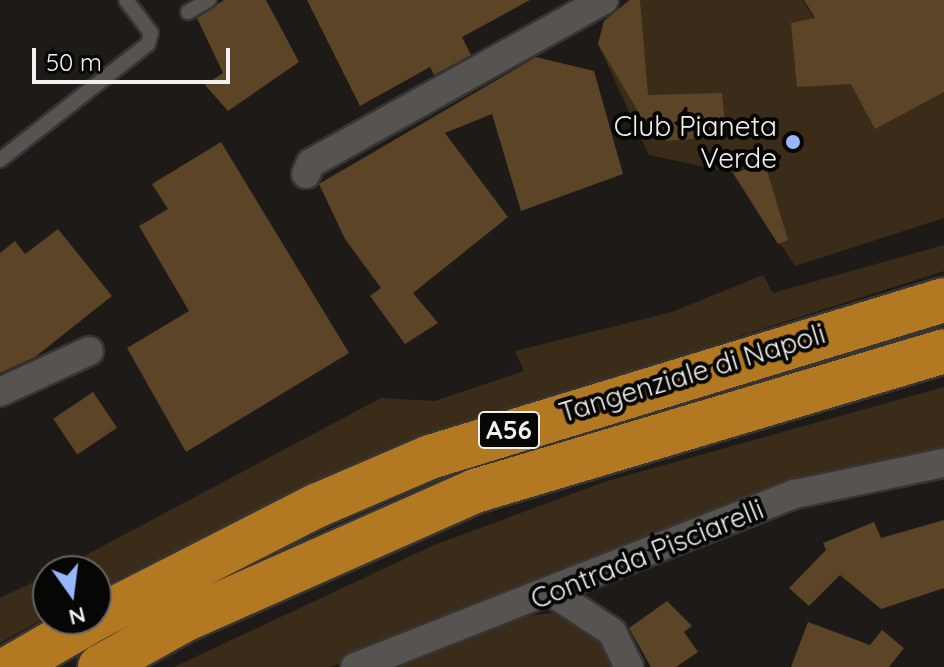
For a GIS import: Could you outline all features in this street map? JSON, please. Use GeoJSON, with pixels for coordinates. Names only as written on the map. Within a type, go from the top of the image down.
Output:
{"type":"FeatureCollection","features":[{"type":"Feature","properties":{"kind":"highway","name":"Tangenziale di Napoli"},"geometry":{"type":"LineString","coordinates":[[112,609],[318,505],[430,457],[944,300]]}},
{"type":"Feature","properties":{"kind":"highway","name":"Tangenziale di Napoli"},"geometry":{"type":"LineString","coordinates":[[100,667],[184,620],[475,491],[776,395],[944,351]]}},
{"type":"Feature","properties":{"kind":"highway","name":"Tangenziale di Napoli"},"geometry":{"type":"LineString","coordinates":[[11,667],[66,635]]}},
{"type":"Feature","properties":{"kind":"street"},"geometry":{"type":"LineString","coordinates":[[306,174],[311,163],[604,0]]}},
{"type":"Feature","properties":{"kind":"street"},"geometry":{"type":"LineString","coordinates":[[0,392],[89,351]]}},
{"type":"Feature","properties":{"kind":"street","name":"Contrada Pisciarelli"},"geometry":{"type":"LineString","coordinates":[[355,667],[553,593],[795,494],[944,463]]}},
{"type":"Feature","properties":{"kind":"street"},"geometry":{"type":"LineString","coordinates":[[553,593],[612,632],[629,667]]}},
{"type":"Feature","properties":{"kind":"lane"},"geometry":{"type":"LineString","coordinates":[[0,160],[148,44],[151,33],[126,0]]}},
{"type":"Feature","properties":{"kind":"lane"},"geometry":{"type":"LineString","coordinates":[[188,12],[209,0]]}},
{"type":"Feature","properties":{"kind":"shaded area","name":"Club Pianeta Verde"},"geometry":{"type":"Polygon","coordinates":[[[629,0],[803,0],[851,84],[944,92],[944,218],[795,266],[733,173],[649,155],[598,44],[604,21],[629,0]]]}},
{"type":"Feature","properties":{"kind":"shaded area"},"geometry":{"type":"Polygon","coordinates":[[[944,245],[944,271],[430,435],[112,582],[112,555],[86,555],[381,398],[435,401],[524,371],[515,351],[672,312],[763,275],[773,293],[944,245]]]}},
{"type":"Feature","properties":{"kind":"shaded area"},"geometry":{"type":"Polygon","coordinates":[[[944,387],[944,453],[330,667],[174,667],[434,545],[607,481],[944,387]]]}},
{"type":"Feature","properties":{"kind":"shaded area"},"geometry":{"type":"Polygon","coordinates":[[[32,583],[32,625],[0,643],[0,598],[32,583]]]}},
{"type":"Feature","properties":{"kind":"shaded area"},"geometry":{"type":"Polygon","coordinates":[[[568,611],[599,634],[617,667],[391,667],[528,616],[568,611]]]}},
{"type":"Feature","properties":{"kind":"building"},"geometry":{"type":"Polygon","coordinates":[[[224,0],[266,0],[299,62],[228,111],[205,85],[223,73],[197,18],[224,0]]]}},
{"type":"Feature","properties":{"kind":"building"},"geometry":{"type":"Polygon","coordinates":[[[307,0],[530,0],[462,37],[471,55],[434,75],[430,67],[360,106],[307,0]]]}},
{"type":"Feature","properties":{"kind":"building"},"geometry":{"type":"Polygon","coordinates":[[[630,0],[640,0],[648,95],[722,93],[726,136],[666,141],[664,117],[651,125],[652,135],[598,44],[604,21],[630,0]]]}},
{"type":"Feature","properties":{"kind":"building"},"geometry":{"type":"Polygon","coordinates":[[[804,0],[944,0],[944,92],[875,129],[851,84],[797,87],[791,23],[815,18],[804,0]]]}},
{"type":"Feature","properties":{"kind":"building"},"geometry":{"type":"Polygon","coordinates":[[[536,57],[594,71],[623,174],[521,211],[492,114],[445,133],[508,217],[413,293],[438,323],[405,344],[370,296],[381,288],[345,239],[319,184],[536,57]]]}},
{"type":"Feature","properties":{"kind":"building"},"geometry":{"type":"Polygon","coordinates":[[[221,142],[349,353],[186,452],[127,348],[189,311],[139,226],[168,209],[152,184],[221,142]]]}},
{"type":"Feature","properties":{"kind":"building"},"geometry":{"type":"Polygon","coordinates":[[[765,164],[788,240],[778,244],[733,173],[765,164]]]}},
{"type":"Feature","properties":{"kind":"building"},"geometry":{"type":"Polygon","coordinates":[[[58,229],[112,296],[35,357],[0,373],[0,253],[15,241],[25,254],[58,229]]]}},
{"type":"Feature","properties":{"kind":"building"},"geometry":{"type":"Polygon","coordinates":[[[93,392],[117,428],[77,454],[53,419],[93,392]]]}},
{"type":"Feature","properties":{"kind":"building"},"geometry":{"type":"Polygon","coordinates":[[[944,520],[944,588],[881,609],[840,575],[809,606],[789,588],[826,550],[823,543],[874,522],[881,538],[944,520]]]}},
{"type":"Feature","properties":{"kind":"building"},"geometry":{"type":"Polygon","coordinates":[[[667,601],[692,626],[684,632],[698,652],[676,667],[651,667],[629,628],[667,601]]]}},
{"type":"Feature","properties":{"kind":"building"},"geometry":{"type":"Polygon","coordinates":[[[808,622],[870,645],[882,630],[904,648],[889,667],[791,667],[808,622]]]}},
{"type":"Feature","properties":{"kind":"place","name":"Club Pianeta Verde"},"geometry":{"type":"Point","coordinates":[793,142]}}]}
